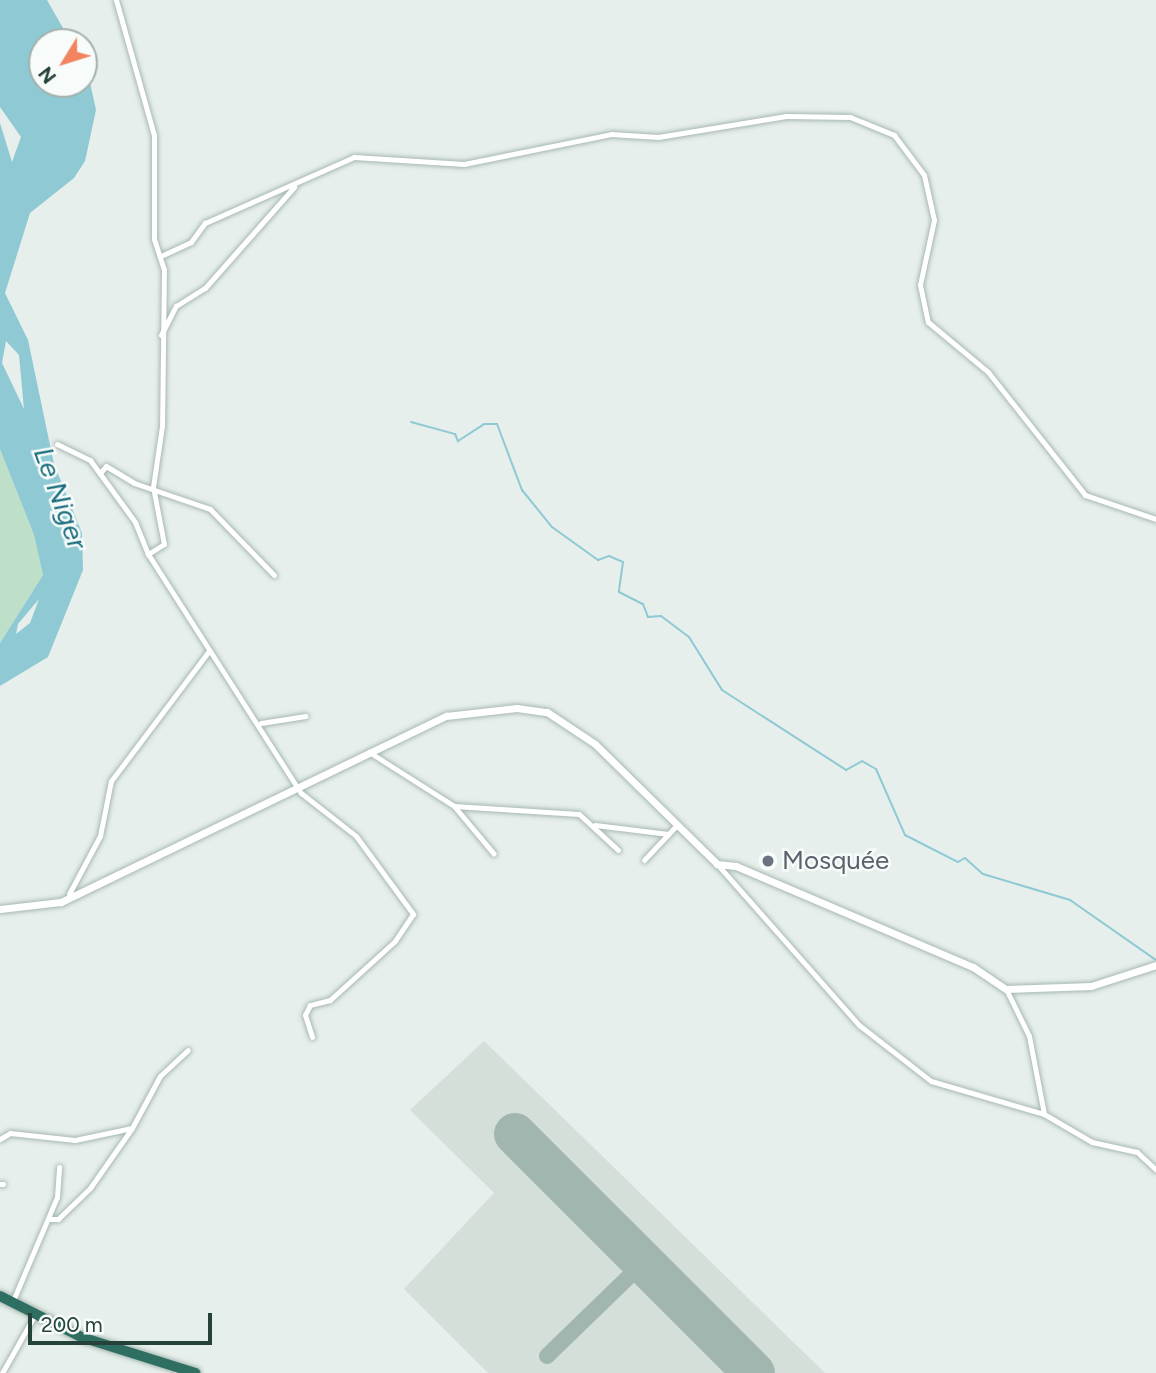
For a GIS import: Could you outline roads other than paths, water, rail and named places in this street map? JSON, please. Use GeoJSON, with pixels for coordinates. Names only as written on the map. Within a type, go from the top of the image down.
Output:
{"type":"FeatureCollection","features":[{"type":"Feature","properties":{"kind":"highway"},"geometry":{"type":"LineString","coordinates":[[0,1296],[11,1306],[33,1318],[195,1373]]}},
{"type":"Feature","properties":{"kind":"street"},"geometry":{"type":"LineString","coordinates":[[116,0],[154,135],[154,239],[163,255],[160,335],[162,426],[153,487],[164,544],[148,554]]}},
{"type":"Feature","properties":{"kind":"street"},"geometry":{"type":"LineString","coordinates":[[163,255],[191,242],[205,223],[293,187],[354,157],[464,164],[598,135],[658,137],[808,114],[850,117],[889,131],[914,159],[932,201],[920,285],[928,322],[988,372],[1085,495],[1156,519]]}},
{"type":"Feature","properties":{"kind":"street"},"geometry":{"type":"LineString","coordinates":[[160,335],[176,306],[205,288],[293,187]]}},
{"type":"Feature","properties":{"kind":"street"},"geometry":{"type":"LineString","coordinates":[[57,444],[90,460],[100,472],[135,522],[148,554],[209,651],[261,723],[300,791],[356,836],[414,914],[395,941],[330,1000],[310,1005],[305,1015],[312,1037]]}},
{"type":"Feature","properties":{"kind":"street"},"geometry":{"type":"LineString","coordinates":[[100,472],[106,466],[210,509],[274,575]]}},
{"type":"Feature","properties":{"kind":"street"},"geometry":{"type":"LineString","coordinates":[[69,894],[100,836],[111,781],[209,651]]}},
{"type":"Feature","properties":{"kind":"street"},"geometry":{"type":"LineString","coordinates":[[0,909],[50,906],[69,894],[300,791],[369,752],[468,710],[547,712],[595,744],[717,864],[859,1024],[931,1081],[1044,1114],[1092,1142],[1137,1152],[1156,1170]]}},
{"type":"Feature","properties":{"kind":"street"},"geometry":{"type":"LineString","coordinates":[[261,723],[304,716]]}},
{"type":"Feature","properties":{"kind":"street"},"geometry":{"type":"LineString","coordinates":[[369,752],[454,806],[494,854]]}},
{"type":"Feature","properties":{"kind":"street"},"geometry":{"type":"LineString","coordinates":[[454,806],[564,812],[595,824],[668,834]]}},
{"type":"Feature","properties":{"kind":"street"},"geometry":{"type":"LineString","coordinates":[[595,824],[618,850]]}},
{"type":"Feature","properties":{"kind":"street"},"geometry":{"type":"LineString","coordinates":[[643,860],[677,824]]}},
{"type":"Feature","properties":{"kind":"street"},"geometry":{"type":"LineString","coordinates":[[717,864],[736,866],[972,967],[1006,989],[1030,1036],[1044,1114]]}},
{"type":"Feature","properties":{"kind":"street"},"geometry":{"type":"LineString","coordinates":[[1006,989],[1091,986],[1156,965]]}},
{"type":"Feature","properties":{"kind":"street"},"geometry":{"type":"LineString","coordinates":[[49,1219],[58,1219],[90,1188],[132,1128],[160,1076],[188,1050]]}},
{"type":"Feature","properties":{"kind":"street"},"geometry":{"type":"LineString","coordinates":[[0,1139],[17,1133],[75,1140],[132,1128]]}},
{"type":"Feature","properties":{"kind":"street"},"geometry":{"type":"LineString","coordinates":[[11,1306],[33,1240],[49,1219],[59,1167]]}},
{"type":"Feature","properties":{"kind":"street"},"geometry":{"type":"LineString","coordinates":[[2,1373],[33,1318]]}},
{"type":"Feature","properties":{"kind":"water","name":"Le Niger"},"geometry":{"type":"Polygon","coordinates":[[[0,0],[47,0],[63,28],[28,28],[28,98],[93,98],[96,110],[85,161],[74,178],[30,213],[5,293],[28,340],[54,464],[82,533],[83,570],[48,657],[0,686],[0,643],[43,575],[34,535],[0,449],[0,123],[12,162],[21,137],[0,107],[0,0]],[[6,341],[2,363],[24,409],[19,355],[6,341]],[[39,599],[18,624],[16,634],[30,623],[39,599]]]}},
{"type":"Feature","properties":{"kind":"waterway"},"geometry":{"type":"LineString","coordinates":[[411,422],[455,434],[458,441],[484,424],[497,424],[522,490],[552,527],[598,560],[609,556],[623,562],[619,592],[643,604],[648,617],[661,616],[689,637],[722,690],[846,770],[862,761],[876,769],[905,835],[958,862],[965,858],[983,874],[1070,900],[1156,960]]}},
{"type":"Feature","properties":{"kind":"place","name":"Mosquée"},"geometry":{"type":"Point","coordinates":[768,861]}}]}
